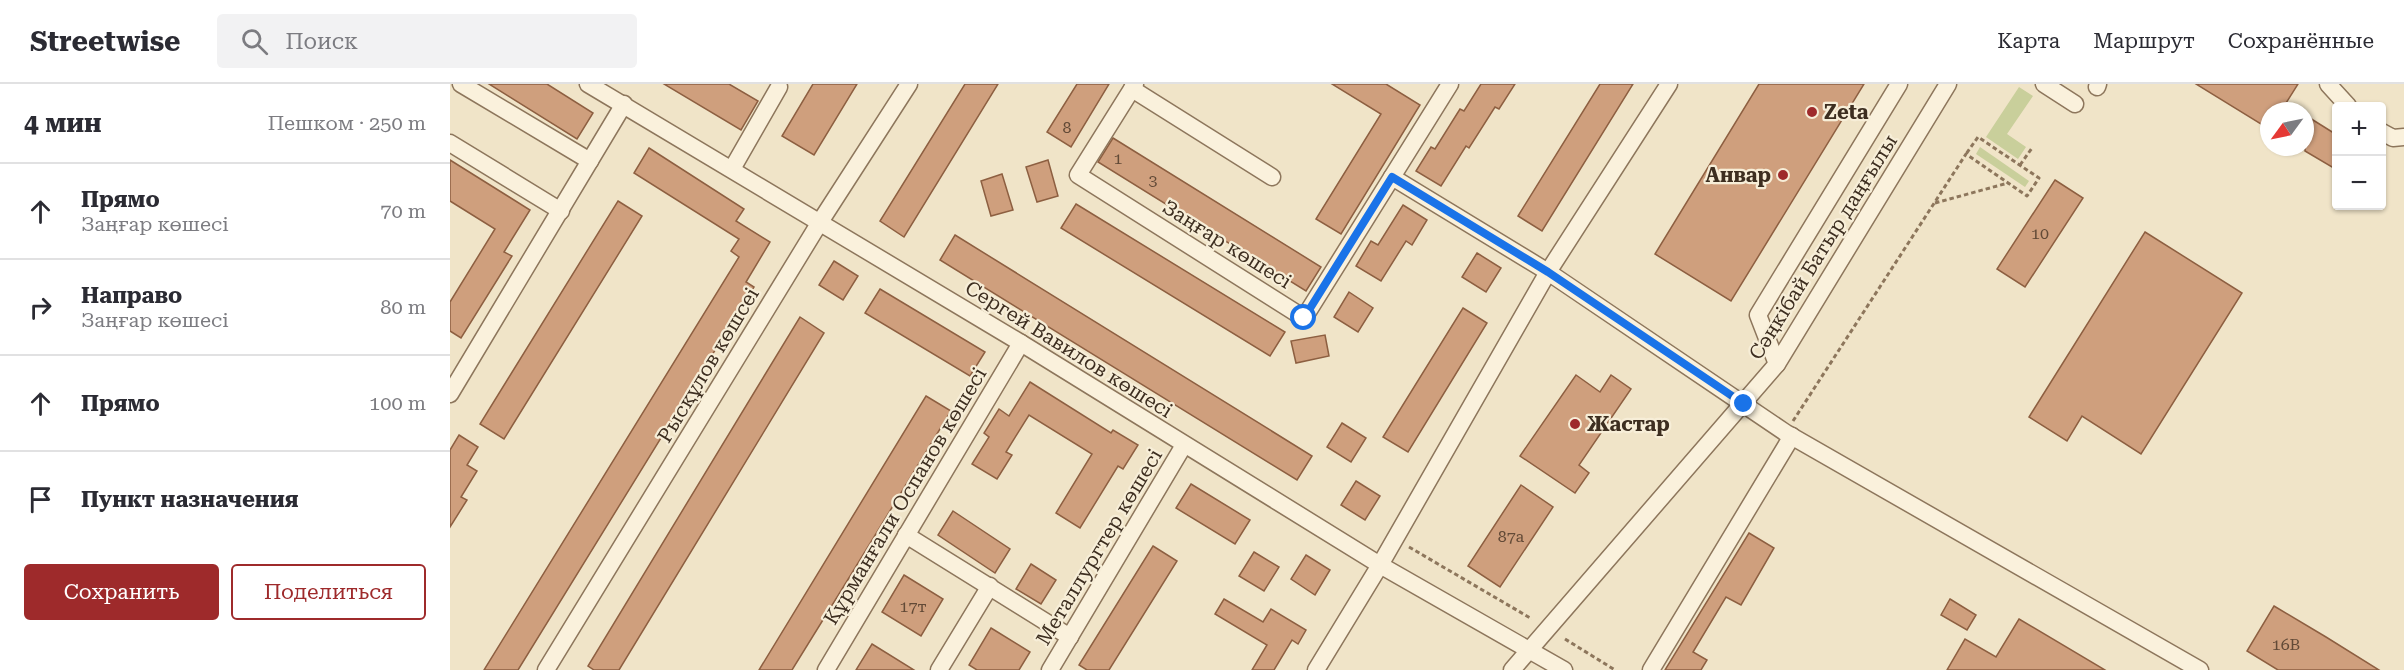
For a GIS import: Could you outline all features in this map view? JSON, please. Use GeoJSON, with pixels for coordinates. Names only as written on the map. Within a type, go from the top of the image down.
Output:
{"type":"FeatureCollection","features":[{"type":"Feature","properties":{"kind":"street"},"geometry":{"type":"LineString","coordinates":[[462,84],[590,161]]}},
{"type":"Feature","properties":{"kind":"street","name":"Сергей Вавилов көшесі"},"geometry":{"type":"LineString","coordinates":[[588,84],[1021,343],[1380,566],[1529,648],[1564,670]]}},
{"type":"Feature","properties":{"kind":"street","name":"Рысқұлов көшсеі"},"geometry":{"type":"LineString","coordinates":[[546,670],[820,222],[909,84]]}},
{"type":"Feature","properties":{"kind":"street","name":"Заңғар көшесі"},"geometry":{"type":"LineString","coordinates":[[1134,87],[1078,175],[1304,318],[1450,84]]}},
{"type":"Feature","properties":{"kind":"street"},"geometry":{"type":"LineString","coordinates":[[1316,670],[1396,539],[1548,272],[1669,84]]}},
{"type":"Feature","properties":{"kind":"street"},"geometry":{"type":"LineString","coordinates":[[1777,364],[1758,315],[1899,84]]}},
{"type":"Feature","properties":{"kind":"street","name":"Сәңкібай Батыр даңғылы"},"geometry":{"type":"LineString","coordinates":[[1512,670],[1777,364],[1948,84]]}},
{"type":"Feature","properties":{"kind":"street"},"geometry":{"type":"LineString","coordinates":[[2044,84],[2075,104]]}},
{"type":"Feature","properties":{"kind":"street"},"geometry":{"type":"LineString","coordinates":[[2328,84],[2344,102]]}},
{"type":"Feature","properties":{"kind":"street"},"geometry":{"type":"LineString","coordinates":[[732,169],[779,85]]}},
{"type":"Feature","properties":{"kind":"street"},"geometry":{"type":"LineString","coordinates":[[1134,87],[1272,177]]}},
{"type":"Feature","properties":{"kind":"street"},"geometry":{"type":"LineString","coordinates":[[450,394],[624,104]]}},
{"type":"Feature","properties":{"kind":"street"},"geometry":{"type":"LineString","coordinates":[[2386,134],[2393,138],[2404,137]]}},
{"type":"Feature","properties":{"kind":"street"},"geometry":{"type":"LineString","coordinates":[[450,143],[561,211]]}},
{"type":"Feature","properties":{"kind":"street"},"geometry":{"type":"LineString","coordinates":[[1392,177],[1548,272],[1789,435],[2200,670]]}},
{"type":"Feature","properties":{"kind":"street","name":"Құрманғали Оспанов көшесі"},"geometry":{"type":"LineString","coordinates":[[826,670],[1021,343]]}},
{"type":"Feature","properties":{"kind":"street"},"geometry":{"type":"LineString","coordinates":[[1651,670],[1789,435]]}},
{"type":"Feature","properties":{"kind":"street","name":"Металлургтер көшесі"},"geometry":{"type":"LineString","coordinates":[[1050,670],[1184,445]]}},
{"type":"Feature","properties":{"kind":"street"},"geometry":{"type":"LineString","coordinates":[[906,535],[1070,637]]}},
{"type":"Feature","properties":{"kind":"street"},"geometry":{"type":"LineString","coordinates":[[939,670],[990,586]]}},
{"type":"Feature","properties":{"kind":"path"},"geometry":{"type":"LineString","coordinates":[[1789,435],[1966,154],[1978,137],[2039,178],[2027,196],[1966,154]]}},
{"type":"Feature","properties":{"kind":"path"},"geometry":{"type":"LineString","coordinates":[[2020,165],[2032,148]]}},
{"type":"Feature","properties":{"kind":"path"},"geometry":{"type":"LineString","coordinates":[[1935,203],[2008,183]]}},
{"type":"Feature","properties":{"kind":"path"},"geometry":{"type":"LineString","coordinates":[[1396,539],[1532,619]]}},
{"type":"Feature","properties":{"kind":"path"},"geometry":{"type":"LineString","coordinates":[[1565,639],[1615,670]]}},
{"type":"Feature","properties":{"kind":"green space"},"geometry":{"type":"Polygon","coordinates":[[[2019,87],[2033,96],[2007,134],[2026,147],[2018,159],[1986,137],[2019,87]]]}},
{"type":"Feature","properties":{"kind":"green space"},"geometry":{"type":"Polygon","coordinates":[[[1980,147],[2029,181],[2025,187],[1976,154],[1980,147]]]}},
{"type":"Feature","properties":{"kind":"building"},"geometry":{"type":"Polygon","coordinates":[[[489,84],[547,84],[593,113],[577,139],[489,84]]]}},
{"type":"Feature","properties":{"kind":"building"},"geometry":{"type":"Polygon","coordinates":[[[664,84],[729,84],[758,101],[741,130],[664,84]]]}},
{"type":"Feature","properties":{"kind":"building"},"geometry":{"type":"Polygon","coordinates":[[[813,84],[857,84],[814,155],[782,136],[813,84]]]}},
{"type":"Feature","properties":{"kind":"building"},"geometry":{"type":"Polygon","coordinates":[[[965,84],[998,84],[904,237],[880,221],[965,84]]]}},
{"type":"Feature","properties":{"kind":"building"},"geometry":{"type":"Polygon","coordinates":[[[1077,84],[1109,84],[1071,147],[1047,132],[1077,84]]]}},
{"type":"Feature","properties":{"kind":"building"},"geometry":{"type":"Polygon","coordinates":[[[1332,84],[1386,84],[1420,105],[1341,234],[1316,219],[1381,114],[1332,84]]]}},
{"type":"Feature","properties":{"kind":"building"},"geometry":{"type":"Polygon","coordinates":[[[1481,84],[1515,84],[1499,109],[1495,107],[1469,148],[1466,146],[1441,186],[1416,171],[1431,147],[1435,149],[1460,109],[1464,111],[1481,84]]]}},
{"type":"Feature","properties":{"kind":"building"},"geometry":{"type":"Polygon","coordinates":[[[1600,84],[1633,84],[1542,231],[1518,216],[1600,84]]]}},
{"type":"Feature","properties":{"kind":"building"},"geometry":{"type":"Polygon","coordinates":[[[1759,84],[1864,84],[1731,301],[1655,254],[1759,84]]]}},
{"type":"Feature","properties":{"kind":"building"},"geometry":{"type":"Polygon","coordinates":[[[2196,84],[2298,84],[2287,102],[2260,102],[2260,123],[2196,84]]]}},
{"type":"Feature","properties":{"kind":"building"},"geometry":{"type":"Polygon","coordinates":[[[2314,121],[2332,132],[2332,167],[2313,156],[2314,121]]]}},
{"type":"Feature","properties":{"kind":"building"},"geometry":{"type":"Polygon","coordinates":[[[1113,138],[1321,267],[1306,291],[1098,162],[1113,138]]]}},
{"type":"Feature","properties":{"kind":"building"},"geometry":{"type":"Polygon","coordinates":[[[649,148],[744,209],[736,221],[770,242],[746,282],[754,287],[518,670],[484,670],[739,257],[731,251],[739,239],[634,173],[649,148]]]}},
{"type":"Feature","properties":{"kind":"building"},"geometry":{"type":"Polygon","coordinates":[[[450,160],[530,210],[504,252],[512,256],[461,338],[450,331],[450,302],[495,229],[450,201],[450,160]]]}},
{"type":"Feature","properties":{"kind":"building"},"geometry":{"type":"Polygon","coordinates":[[[1048,160],[1058,196],[1037,202],[1026,167],[1048,160]]]}},
{"type":"Feature","properties":{"kind":"building"},"geometry":{"type":"Polygon","coordinates":[[[1002,174],[1013,210],[991,216],[981,181],[1002,174]]]}},
{"type":"Feature","properties":{"kind":"building"},"geometry":{"type":"Polygon","coordinates":[[[2055,180],[2083,198],[2025,287],[1997,269],[2055,180]]]}},
{"type":"Feature","properties":{"kind":"building"},"geometry":{"type":"Polygon","coordinates":[[[618,201],[642,216],[504,439],[480,424],[618,201]]]}},
{"type":"Feature","properties":{"kind":"building"},"geometry":{"type":"Polygon","coordinates":[[[1076,204],[1285,332],[1270,356],[1061,228],[1076,204]]]}},
{"type":"Feature","properties":{"kind":"building"},"geometry":{"type":"Polygon","coordinates":[[[1403,205],[1427,220],[1412,245],[1406,241],[1381,281],[1356,266],[1371,241],[1378,245],[1403,205]]]}},
{"type":"Feature","properties":{"kind":"building"},"geometry":{"type":"Polygon","coordinates":[[[2145,232],[2242,293],[2141,454],[2082,416],[2067,441],[2029,417],[2145,232]]]}},
{"type":"Feature","properties":{"kind":"building"},"geometry":{"type":"Polygon","coordinates":[[[955,235],[1312,456],[1297,480],[940,260],[955,235]]]}},
{"type":"Feature","properties":{"kind":"building"},"geometry":{"type":"Polygon","coordinates":[[[1477,253],[1501,268],[1486,292],[1462,277],[1477,253]]]}},
{"type":"Feature","properties":{"kind":"building"},"geometry":{"type":"Polygon","coordinates":[[[834,261],[858,276],[843,300],[819,285],[834,261]]]}},
{"type":"Feature","properties":{"kind":"building"},"geometry":{"type":"Polygon","coordinates":[[[880,289],[985,352],[970,376],[865,313],[880,289]]]}},
{"type":"Feature","properties":{"kind":"building"},"geometry":{"type":"Polygon","coordinates":[[[1349,292],[1373,308],[1358,332],[1334,317],[1349,292]]]}},
{"type":"Feature","properties":{"kind":"building"},"geometry":{"type":"Polygon","coordinates":[[[1463,308],[1487,323],[1408,452],[1383,437],[1463,308]]]}},
{"type":"Feature","properties":{"kind":"building"},"geometry":{"type":"Polygon","coordinates":[[[800,317],[824,333],[619,670],[594,670],[588,666],[800,317]]]}},
{"type":"Feature","properties":{"kind":"building"},"geometry":{"type":"Polygon","coordinates":[[[1325,335],[1329,356],[1296,363],[1291,341],[1325,335]]]}},
{"type":"Feature","properties":{"kind":"building","name":"Жастар"},"geometry":{"type":"Polygon","coordinates":[[[1576,375],[1600,392],[1611,375],[1631,389],[1579,465],[1589,473],[1575,493],[1520,456],[1576,375]]]}},
{"type":"Feature","properties":{"kind":"building"},"geometry":{"type":"Polygon","coordinates":[[[1030,382],[1111,433],[1113,430],[1138,445],[1123,469],[1118,466],[1080,528],[1056,513],[1092,454],[1029,415],[1006,452],[1012,455],[997,479],[972,464],[989,437],[984,433],[999,409],[1009,416],[1030,382]]]}},
{"type":"Feature","properties":{"kind":"building"},"geometry":{"type":"Polygon","coordinates":[[[926,396],[951,411],[792,670],[759,670],[926,396]]]}},
{"type":"Feature","properties":{"kind":"building"},"geometry":{"type":"Polygon","coordinates":[[[1342,423],[1366,438],[1351,462],[1327,447],[1342,423]]]}},
{"type":"Feature","properties":{"kind":"building"},"geometry":{"type":"Polygon","coordinates":[[[459,435],[478,447],[467,465],[477,471],[461,497],[467,500],[450,527],[450,450],[459,435]]]}},
{"type":"Feature","properties":{"kind":"building"},"geometry":{"type":"Polygon","coordinates":[[[1356,481],[1380,496],[1365,520],[1341,505],[1356,481]]]}},
{"type":"Feature","properties":{"kind":"building"},"geometry":{"type":"Polygon","coordinates":[[[1191,484],[1250,520],[1235,544],[1176,508],[1191,484]]]}},
{"type":"Feature","properties":{"kind":"building"},"geometry":{"type":"Polygon","coordinates":[[[1521,485],[1553,507],[1500,587],[1468,566],[1521,485]]]}},
{"type":"Feature","properties":{"kind":"building"},"geometry":{"type":"Polygon","coordinates":[[[953,511],[1010,549],[995,573],[938,535],[953,511]]]}},
{"type":"Feature","properties":{"kind":"building"},"geometry":{"type":"Polygon","coordinates":[[[1749,533],[1774,548],[1741,605],[1726,597],[1693,652],[1707,660],[1701,670],[1665,670],[1749,533]]]}},
{"type":"Feature","properties":{"kind":"building"},"geometry":{"type":"Polygon","coordinates":[[[1153,546],[1177,561],[1109,670],[1087,670],[1079,665],[1153,546]]]}},
{"type":"Feature","properties":{"kind":"building"},"geometry":{"type":"Polygon","coordinates":[[[1254,552],[1279,567],[1264,591],[1239,576],[1254,552]]]}},
{"type":"Feature","properties":{"kind":"building"},"geometry":{"type":"Polygon","coordinates":[[[1306,555],[1330,570],[1315,595],[1291,579],[1306,555]]]}},
{"type":"Feature","properties":{"kind":"building"},"geometry":{"type":"Polygon","coordinates":[[[1031,564],[1056,580],[1041,604],[1016,589],[1031,564]]]}},
{"type":"Feature","properties":{"kind":"building"},"geometry":{"type":"Polygon","coordinates":[[[904,575],[943,599],[921,636],[882,612],[904,575]]]}},
{"type":"Feature","properties":{"kind":"building"},"geometry":{"type":"Polygon","coordinates":[[[1224,599],[1263,622],[1271,609],[1306,630],[1298,644],[1292,640],[1274,670],[1252,670],[1267,645],[1215,614],[1224,599]]]}},
{"type":"Feature","properties":{"kind":"building"},"geometry":{"type":"Polygon","coordinates":[[[1950,599],[1976,615],[1967,630],[1941,615],[1950,599]]]}},
{"type":"Feature","properties":{"kind":"building"},"geometry":{"type":"Polygon","coordinates":[[[2274,606],[2379,670],[2278,670],[2247,651],[2274,606]]]}},
{"type":"Feature","properties":{"kind":"building"},"geometry":{"type":"Polygon","coordinates":[[[2019,619],[2105,670],[1947,670],[1965,639],[1996,657],[2019,619]]]}},
{"type":"Feature","properties":{"kind":"building"},"geometry":{"type":"Polygon","coordinates":[[[991,628],[1030,652],[1019,670],[977,670],[969,665],[991,628]]]}},
{"type":"Feature","properties":{"kind":"building"},"geometry":{"type":"Polygon","coordinates":[[[872,644],[914,670],[856,670],[872,644]]]}},
{"type":"Feature","properties":{"kind":"place","name":"Zeta"},"geometry":{"type":"Point","coordinates":[1812,112]}},
{"type":"Feature","properties":{"kind":"place","name":"Анвар"},"geometry":{"type":"Point","coordinates":[1783,175]}},
{"type":"Feature","properties":{"kind":"place","name":"Жастар"},"geometry":{"type":"Point","coordinates":[1575,424]}},
{"type":"Feature","properties":{"kind":"route"},"geometry":{"type":"LineString","coordinates":[[1304,318],[1392,177],[1548,272],[1744,404]]}}]}
